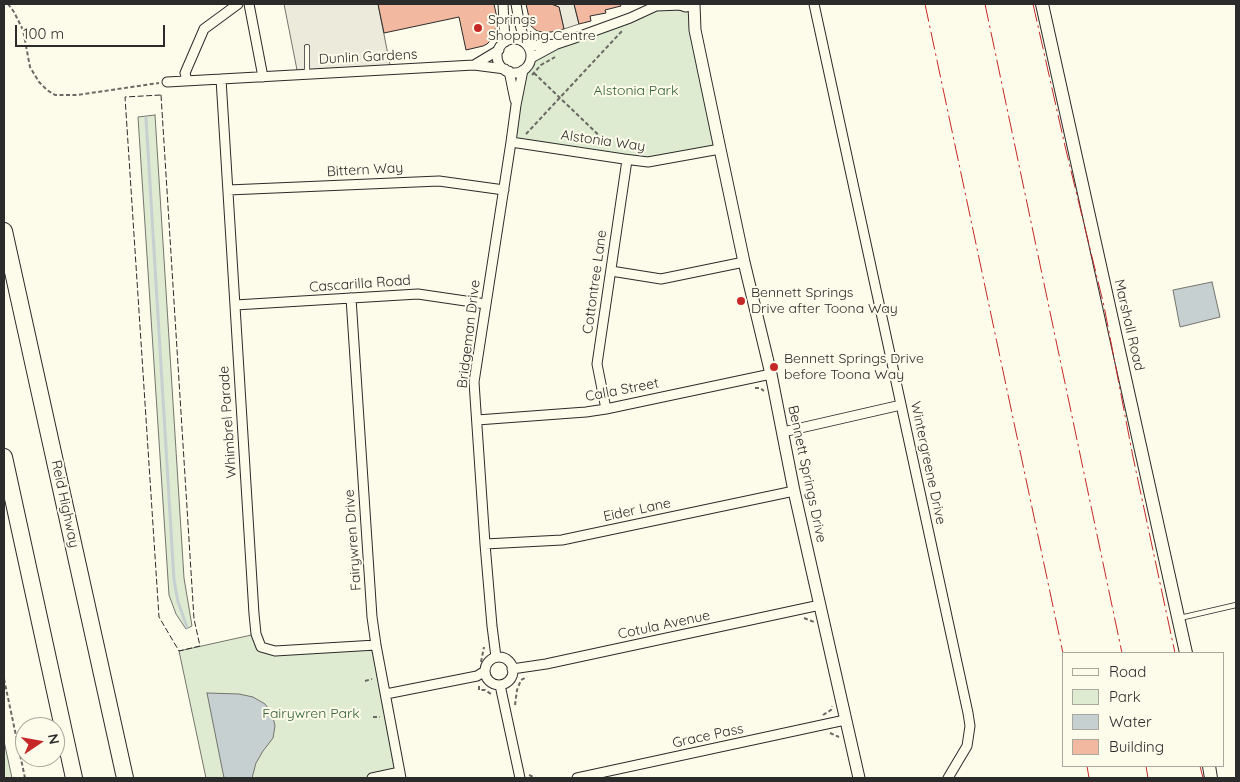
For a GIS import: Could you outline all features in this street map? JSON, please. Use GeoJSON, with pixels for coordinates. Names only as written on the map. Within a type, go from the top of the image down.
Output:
{"type":"FeatureCollection","features":[{"type":"Feature","properties":{"kind":"highway","name":"Reid Highway"},"geometry":{"type":"LineString","coordinates":[[4,231],[125,778]]}},
{"type":"Feature","properties":{"kind":"highway"},"geometry":{"type":"LineString","coordinates":[[4,458],[74,778]]}},
{"type":"Feature","properties":{"kind":"main road","name":"Marshall Road"},"geometry":{"type":"LineString","coordinates":[[1042,4],[1186,652]]}},
{"type":"Feature","properties":{"kind":"street"},"geometry":{"type":"LineString","coordinates":[[187,81],[185,73],[204,29],[238,4]]}},
{"type":"Feature","properties":{"kind":"street"},"geometry":{"type":"LineString","coordinates":[[249,4],[263,76]]}},
{"type":"Feature","properties":{"kind":"street"},"geometry":{"type":"LineString","coordinates":[[503,4],[505,42]]}},
{"type":"Feature","properties":{"kind":"street"},"geometry":{"type":"LineString","coordinates":[[498,50],[499,62],[507,70],[518,72],[523,70],[531,58],[531,53],[518,21],[516,4]]}},
{"type":"Feature","properties":{"kind":"street"},"geometry":{"type":"LineString","coordinates":[[531,58],[557,44],[630,18],[657,5],[687,4]]}},
{"type":"Feature","properties":{"kind":"street","name":"Bennett Springs Drive"},"geometry":{"type":"LineString","coordinates":[[687,4],[696,30],[744,262],[771,374],[794,491],[859,778]]}},
{"type":"Feature","properties":{"kind":"street","name":"Wintergreene Drive"},"geometry":{"type":"LineString","coordinates":[[814,4],[970,726],[968,746],[948,778]]}},
{"type":"Feature","properties":{"kind":"street"},"geometry":{"type":"LineString","coordinates":[[474,66],[498,50],[505,42],[515,39],[527,44],[557,44]]}},
{"type":"Feature","properties":{"kind":"street","name":"Dunlin Gardens"},"geometry":{"type":"LineString","coordinates":[[166,82],[474,66],[507,70]]}},
{"type":"Feature","properties":{"kind":"street","name":"Bridgeman Drive"},"geometry":{"type":"LineString","coordinates":[[507,70],[516,106]]}},
{"type":"Feature","properties":{"kind":"street","name":"Bridgeman Drive"},"geometry":{"type":"LineString","coordinates":[[496,657],[484,544],[474,382],[523,70]]}},
{"type":"Feature","properties":{"kind":"street","name":"Whimbrel Parade"},"geometry":{"type":"LineString","coordinates":[[221,79],[256,634],[261,647],[275,652],[376,644]]}},
{"type":"Feature","properties":{"kind":"street","name":"Alstonia Way"},"geometry":{"type":"LineString","coordinates":[[511,142],[648,162],[720,149]]}},
{"type":"Feature","properties":{"kind":"street","name":"Cottontree Lane"},"geometry":{"type":"LineString","coordinates":[[606,409],[597,364],[625,159]]}},
{"type":"Feature","properties":{"kind":"street","name":"Bittern Way"},"geometry":{"type":"LineString","coordinates":[[228,190],[439,181],[504,190]]}},
{"type":"Feature","properties":{"kind":"street"},"geometry":{"type":"LineString","coordinates":[[611,270],[661,279],[744,262]]}},
{"type":"Feature","properties":{"kind":"street","name":"Cascarilla Road"},"geometry":{"type":"LineString","coordinates":[[235,305],[418,294],[486,304]]}},
{"type":"Feature","properties":{"kind":"street","name":"Fairywren Drive"},"geometry":{"type":"LineString","coordinates":[[351,298],[372,617],[401,775]]}},
{"type":"Feature","properties":{"kind":"street","name":"Calla Street"},"geometry":{"type":"LineString","coordinates":[[477,420],[606,409],[771,374]]}},
{"type":"Feature","properties":{"kind":"street"},"geometry":{"type":"LineString","coordinates":[[783,432],[902,405]]}},
{"type":"Feature","properties":{"kind":"street","name":"Eider Lane"},"geometry":{"type":"LineString","coordinates":[[484,544],[562,540],[794,491]]}},
{"type":"Feature","properties":{"kind":"street","name":"Cotula Avenue"},"geometry":{"type":"LineString","coordinates":[[512,669],[546,664],[820,605]]}},
{"type":"Feature","properties":{"kind":"street"},"geometry":{"type":"LineString","coordinates":[[496,657],[505,658],[509,661],[512,669],[511,678],[500,685],[490,682],[486,677],[485,671],[485,666],[488,662],[496,657]]}},
{"type":"Feature","properties":{"kind":"street"},"geometry":{"type":"LineString","coordinates":[[386,694],[477,676],[485,671]]}},
{"type":"Feature","properties":{"kind":"street"},"geometry":{"type":"LineString","coordinates":[[500,685],[520,778]]}},
{"type":"Feature","properties":{"kind":"street","name":"Grace Pass"},"geometry":{"type":"LineString","coordinates":[[577,778],[845,720]]}},
{"type":"Feature","properties":{"kind":"street"},"geometry":{"type":"LineString","coordinates":[[372,778],[401,775]]}},
{"type":"Feature","properties":{"kind":"lane"},"geometry":{"type":"LineString","coordinates":[[307,46],[307,74]]}},
{"type":"Feature","properties":{"kind":"lane"},"geometry":{"type":"LineString","coordinates":[[1179,618],[1236,605]]}},
{"type":"Feature","properties":{"kind":"path"},"geometry":{"type":"LineString","coordinates":[[8,4],[23,30],[30,67],[39,82],[55,95],[77,96],[166,82]]}},
{"type":"Feature","properties":{"kind":"path"},"geometry":{"type":"LineString","coordinates":[[526,134],[626,26],[618,30]]}},
{"type":"Feature","properties":{"kind":"path"},"geometry":{"type":"LineString","coordinates":[[530,82],[534,73],[541,65],[559,54]]}},
{"type":"Feature","properties":{"kind":"path"},"geometry":{"type":"LineString","coordinates":[[534,73],[625,159]]}},
{"type":"Feature","properties":{"kind":"path"},"geometry":{"type":"LineString","coordinates":[[523,129],[530,138],[535,140],[534,145]]}},
{"type":"Feature","properties":{"kind":"path"},"geometry":{"type":"LineString","coordinates":[[801,616],[814,622],[816,627]]}},
{"type":"Feature","properties":{"kind":"path"},"geometry":{"type":"LineString","coordinates":[[476,668],[482,661],[485,643]]}},
{"type":"Feature","properties":{"kind":"path"},"geometry":{"type":"LineString","coordinates":[[515,710],[514,705],[521,680],[532,674]]}},
{"type":"Feature","properties":{"kind":"path"},"geometry":{"type":"LineString","coordinates":[[4,679],[25,778]]}},
{"type":"Feature","properties":{"kind":"path"},"geometry":{"type":"LineString","coordinates":[[824,725],[822,716],[831,710],[833,703]]}},
{"type":"Feature","properties":{"kind":"path"},"geometry":{"type":"LineString","coordinates":[[524,768],[530,776],[536,778]]}},
{"type":"Feature","properties":{"kind":"green space","name":"Alstonia Park"},"geometry":{"type":"Polygon","coordinates":[[[656,6],[686,6],[695,30],[720,149],[648,162],[511,142],[523,70],[531,58],[656,6]]]}},
{"type":"Feature","properties":{"kind":"green space"},"geometry":{"type":"Polygon","coordinates":[[[155,115],[184,578],[192,626],[186,629],[176,614],[169,595],[138,117],[155,115]]]}},
{"type":"Feature","properties":{"kind":"green space","name":"Fairywren Park"},"geometry":{"type":"Polygon","coordinates":[[[256,634],[261,647],[376,645],[400,772],[372,778],[206,778],[179,651],[256,634]]]}},
{"type":"Feature","properties":{"kind":"green space"},"geometry":{"type":"Polygon","coordinates":[[[4,741],[12,778],[4,778],[4,741]]]}},
{"type":"Feature","properties":{"kind":"shaded area"},"geometry":{"type":"Polygon","coordinates":[[[284,4],[378,4],[391,70],[298,75],[284,4]]]}},
{"type":"Feature","properties":{"kind":"shaded area"},"geometry":{"type":"Polygon","coordinates":[[[551,4],[574,4],[579,24],[564,29],[559,7],[551,4]]]}},
{"type":"Feature","properties":{"kind":"water"},"geometry":{"type":"Polygon","coordinates":[[[1212,282],[1220,317],[1180,327],[1173,290],[1212,282]]]}},
{"type":"Feature","properties":{"kind":"water"},"geometry":{"type":"Polygon","coordinates":[[[207,693],[239,694],[253,697],[265,704],[272,713],[275,726],[273,738],[256,763],[252,778],[224,778],[207,693]]]}},
{"type":"Feature","properties":{"kind":"building","name":"Springs Shopping Centre"},"geometry":{"type":"Polygon","coordinates":[[[378,4],[494,4],[497,18],[495,31],[492,39],[487,44],[466,50],[459,17],[384,33],[378,4]]]}},
{"type":"Feature","properties":{"kind":"building"},"geometry":{"type":"Polygon","coordinates":[[[526,4],[551,4],[559,7],[564,29],[551,32],[537,31],[531,26],[526,4]]]}},
{"type":"Feature","properties":{"kind":"building"},"geometry":{"type":"Polygon","coordinates":[[[574,4],[620,4],[621,6],[605,10],[606,13],[590,16],[591,21],[579,24],[574,4]]]}},
{"type":"Feature","properties":{"kind":"waterway"},"geometry":{"type":"LineString","coordinates":[[146,118],[174,580],[178,602],[187,627]]}},
{"type":"Feature","properties":{"kind":"fence"},"geometry":{"type":"LineString","coordinates":[[161,95],[194,619],[200,646],[179,651],[159,617],[125,97],[161,95]]}},
{"type":"Feature","properties":{"kind":"power"},"geometry":{"type":"LineString","coordinates":[[925,4],[1063,652]]}},
{"type":"Feature","properties":{"kind":"power"},"geometry":{"type":"LineString","coordinates":[[985,4],[1122,652]]}},
{"type":"Feature","properties":{"kind":"power"},"geometry":{"type":"LineString","coordinates":[[1033,4],[1104,306],[1133,457],[1175,652]]}},
{"type":"Feature","properties":{"kind":"power"},"geometry":{"type":"LineString","coordinates":[[1087,767],[1089,778]]}},
{"type":"Feature","properties":{"kind":"power"},"geometry":{"type":"LineString","coordinates":[[1146,767],[1148,778]]}},
{"type":"Feature","properties":{"kind":"power"},"geometry":{"type":"LineString","coordinates":[[1200,767],[1203,778]]}},
{"type":"Feature","properties":{"kind":"place","name":"Springs Shopping Centre"},"geometry":{"type":"Point","coordinates":[478,28]}},
{"type":"Feature","properties":{"kind":"place","name":"Bennett Springs Drive after Toona Way"},"geometry":{"type":"Point","coordinates":[741,301]}},
{"type":"Feature","properties":{"kind":"place","name":"Bennett Springs Drive before Toona Way"},"geometry":{"type":"Point","coordinates":[774,367]}}]}
